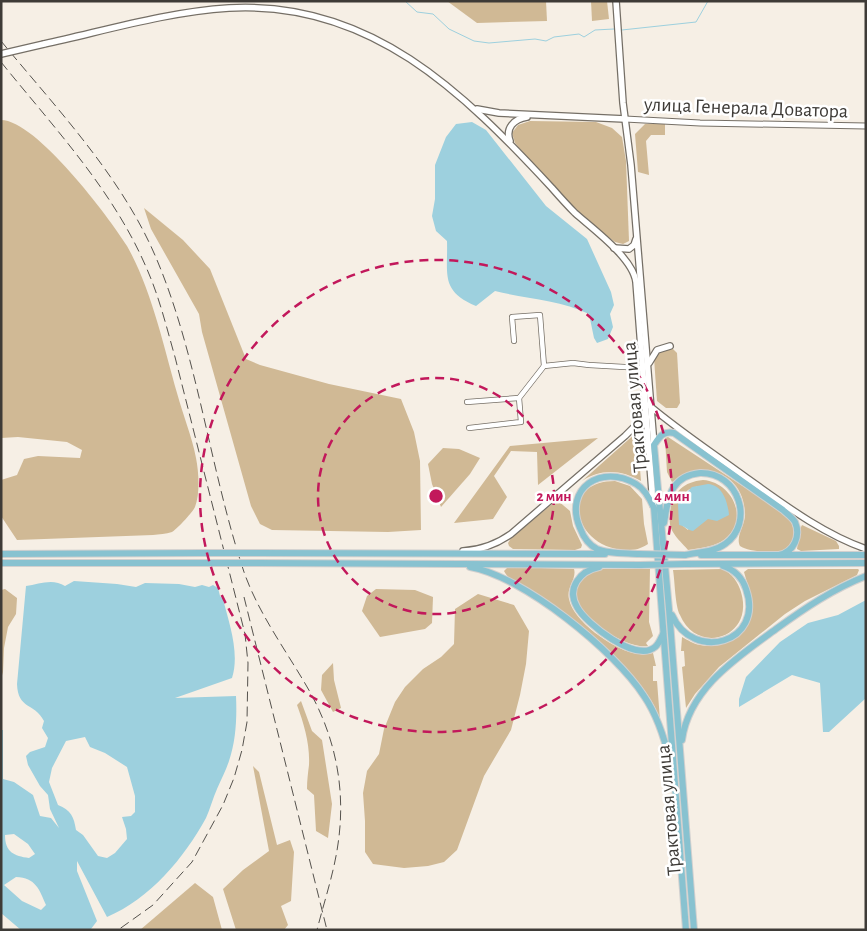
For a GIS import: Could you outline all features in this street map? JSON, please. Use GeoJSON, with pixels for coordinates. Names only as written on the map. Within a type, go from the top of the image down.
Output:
{"type":"FeatureCollection","features":[{"type":"Feature","properties":{"kind":"main road","name":"Трактовая улица"},"geometry":{"type":"LineString","coordinates":[[616,1],[625,119],[637,235],[645,368]]}},
{"type":"Feature","properties":{"kind":"main road"},"geometry":{"type":"LineString","coordinates":[[1,54],[165,17],[200,11],[251,7],[293,11],[334,20],[372,35],[421,64],[492,124],[573,211],[613,248],[618,250],[629,249],[634,244],[637,235]]}},
{"type":"Feature","properties":{"kind":"main road"},"geometry":{"type":"LineString","coordinates":[[470,106],[488,112],[625,119]]}},
{"type":"Feature","properties":{"kind":"main road"},"geometry":{"type":"LineString","coordinates":[[512,145],[508,133],[514,122],[522,118],[549,115]]}},
{"type":"Feature","properties":{"kind":"main road","name":"Трактовая улица"},"geometry":{"type":"LineString","coordinates":[[613,248],[632,268],[636,282],[654,445],[669,609],[694,930]]}},
{"type":"Feature","properties":{"kind":"main road"},"geometry":{"type":"LineString","coordinates":[[645,368],[657,350],[670,346]]}},
{"type":"Feature","properties":{"kind":"main road","name":"Трактовая улица"},"geometry":{"type":"LineString","coordinates":[[649,409],[654,508],[686,930]]}},
{"type":"Feature","properties":{"kind":"main road"},"geometry":{"type":"LineString","coordinates":[[436,552],[479,549],[508,536],[626,436],[649,409],[803,517],[866,549]]}},
{"type":"Feature","properties":{"kind":"main road"},"geometry":{"type":"LineString","coordinates":[[654,445],[664,433],[674,433],[789,515],[795,523],[796,540],[792,550],[779,555]]}},
{"type":"Feature","properties":{"kind":"main road"},"geometry":{"type":"LineString","coordinates":[[662,535],[670,493],[682,478],[692,474],[705,473],[727,481],[736,493],[739,504],[740,515],[737,530],[730,540],[721,546],[708,551],[685,555]]}},
{"type":"Feature","properties":{"kind":"main road"},"geometry":{"type":"LineString","coordinates":[[639,554],[601,550],[590,544],[581,531],[577,519],[577,497],[583,487],[595,480],[619,478],[637,484],[648,496],[654,508]]}},
{"type":"Feature","properties":{"kind":"main road"},"geometry":{"type":"LineString","coordinates":[[1,554],[436,552],[866,555]]}},
{"type":"Feature","properties":{"kind":"main road"},"geometry":{"type":"LineString","coordinates":[[1,563],[866,563]]}},
{"type":"Feature","properties":{"kind":"main road"},"geometry":{"type":"LineString","coordinates":[[436,564],[471,567],[498,576],[559,613],[604,651],[633,680],[650,704],[668,751],[675,780]]}},
{"type":"Feature","properties":{"kind":"main road"},"geometry":{"type":"LineString","coordinates":[[640,564],[599,567],[588,570],[575,584],[574,602],[578,610],[602,632],[616,642],[631,648],[641,650],[653,648],[660,642],[664,633]]}},
{"type":"Feature","properties":{"kind":"main road"},"geometry":{"type":"LineString","coordinates":[[669,609],[682,631],[698,640],[715,642],[740,632],[747,622],[749,611],[746,589],[742,579],[735,572],[714,564]]}},
{"type":"Feature","properties":{"kind":"main road"},"geometry":{"type":"LineString","coordinates":[[681,758],[683,734],[690,713],[704,690],[719,674],[755,644],[819,598],[866,576]]}},
{"type":"Feature","properties":{"kind":"street","name":"улица Генерала Доватора"},"geometry":{"type":"LineString","coordinates":[[625,119],[700,123],[866,126]]}},
{"type":"Feature","properties":{"kind":"street"},"geometry":{"type":"LineString","coordinates":[[469,428],[520,422],[519,398],[544,366],[540,315],[512,317],[514,341]]}},
{"type":"Feature","properties":{"kind":"street"},"geometry":{"type":"LineString","coordinates":[[544,366],[573,363],[645,368]]}},
{"type":"Feature","properties":{"kind":"street"},"geometry":{"type":"LineString","coordinates":[[468,402],[519,398]]}},
{"type":"Feature","properties":{"kind":"shaded area"},"geometry":{"type":"Polygon","coordinates":[[[447,1],[546,1],[547,21],[477,23],[447,1]]]}},
{"type":"Feature","properties":{"kind":"shaded area"},"geometry":{"type":"Polygon","coordinates":[[[591,1],[607,1],[609,19],[592,21],[591,1]]]}},
{"type":"Feature","properties":{"kind":"shaded area"},"geometry":{"type":"Polygon","coordinates":[[[1,120],[16,124],[52,152],[105,214],[136,262],[156,318],[192,442],[198,470],[198,490],[195,507],[172,532],[153,535],[17,540],[1,516],[1,480],[17,475],[24,459],[38,456],[80,458],[82,450],[67,442],[18,437],[1,438],[1,120]]]}},
{"type":"Feature","properties":{"kind":"shaded area"},"geometry":{"type":"Polygon","coordinates":[[[530,121],[596,122],[612,128],[622,137],[626,161],[629,241],[623,244],[615,242],[573,211],[515,143],[512,133],[518,125],[530,121]]]}},
{"type":"Feature","properties":{"kind":"shaded area"},"geometry":{"type":"Polygon","coordinates":[[[645,124],[665,124],[665,135],[651,135],[646,141],[649,175],[638,172],[635,134],[645,124]]]}},
{"type":"Feature","properties":{"kind":"shaded area"},"geometry":{"type":"Polygon","coordinates":[[[144,208],[183,240],[210,269],[246,359],[260,365],[329,384],[401,399],[414,432],[420,461],[421,530],[388,532],[272,530],[260,524],[251,506],[202,332],[199,314],[151,229],[144,208]]]}},
{"type":"Feature","properties":{"kind":"shaded area"},"geometry":{"type":"Polygon","coordinates":[[[673,349],[677,353],[680,403],[677,408],[666,408],[657,401],[654,358],[662,350],[673,349]]]}},
{"type":"Feature","properties":{"kind":"shaded area"},"geometry":{"type":"Polygon","coordinates":[[[637,432],[641,481],[619,473],[604,472],[582,481],[637,432]]]}},
{"type":"Feature","properties":{"kind":"shaded area"},"geometry":{"type":"Polygon","coordinates":[[[668,437],[787,515],[792,524],[794,535],[791,545],[782,551],[772,552],[755,551],[740,546],[739,538],[745,513],[743,499],[737,487],[729,479],[708,471],[684,475],[672,482],[667,472],[665,438],[668,437]]]}},
{"type":"Feature","properties":{"kind":"shaded area"},"geometry":{"type":"Polygon","coordinates":[[[598,438],[538,485],[537,452],[511,451],[494,476],[507,497],[493,519],[454,523],[510,446],[598,438]]]}},
{"type":"Feature","properties":{"kind":"shaded area"},"geometry":{"type":"Polygon","coordinates":[[[443,448],[459,449],[480,458],[470,474],[441,507],[432,484],[428,464],[443,448]]]}},
{"type":"Feature","properties":{"kind":"shaded area"},"geometry":{"type":"Polygon","coordinates":[[[615,481],[630,486],[642,499],[648,544],[640,548],[626,550],[608,547],[594,539],[584,528],[579,515],[579,503],[585,492],[597,484],[615,481]]]}},
{"type":"Feature","properties":{"kind":"shaded area"},"geometry":{"type":"Polygon","coordinates":[[[696,481],[713,482],[729,494],[737,512],[736,522],[732,531],[721,542],[707,547],[688,550],[672,531],[670,512],[671,505],[680,489],[696,481]],[[698,486],[688,490],[680,499],[683,526],[688,530],[705,486],[698,486]]]}},
{"type":"Feature","properties":{"kind":"shaded area"},"geometry":{"type":"Polygon","coordinates":[[[557,500],[570,511],[573,526],[582,545],[581,548],[575,550],[513,549],[509,546],[508,543],[511,538],[557,500]]]}},
{"type":"Feature","properties":{"kind":"shaded area"},"geometry":{"type":"Polygon","coordinates":[[[802,525],[836,541],[839,549],[801,551],[797,549],[802,525]]]}},
{"type":"Feature","properties":{"kind":"shaded area"},"geometry":{"type":"Polygon","coordinates":[[[508,567],[574,569],[575,573],[568,595],[572,607],[585,624],[605,640],[624,650],[638,654],[653,653],[656,666],[653,666],[653,681],[657,681],[660,720],[654,706],[637,681],[541,597],[506,575],[504,571],[508,567]]]}},
{"type":"Feature","properties":{"kind":"shaded area"},"geometry":{"type":"Polygon","coordinates":[[[603,569],[650,569],[649,622],[653,636],[646,643],[648,646],[629,643],[605,631],[585,614],[579,605],[576,594],[580,582],[590,573],[603,569]]]}},
{"type":"Feature","properties":{"kind":"shaded area"},"geometry":{"type":"Polygon","coordinates":[[[722,569],[732,575],[740,588],[743,608],[740,621],[732,630],[722,636],[710,638],[699,635],[688,628],[680,615],[676,600],[673,570],[722,569]]]}},
{"type":"Feature","properties":{"kind":"shaded area"},"geometry":{"type":"Polygon","coordinates":[[[748,569],[859,570],[857,575],[805,601],[785,614],[719,667],[695,694],[686,708],[682,667],[685,666],[684,651],[681,651],[682,637],[695,644],[709,646],[727,642],[742,632],[751,617],[752,607],[744,572],[748,569]]]}},
{"type":"Feature","properties":{"kind":"shaded area"},"geometry":{"type":"Polygon","coordinates":[[[5,589],[17,598],[16,614],[8,627],[1,679],[1,590],[5,589]]]}},
{"type":"Feature","properties":{"kind":"shaded area"},"geometry":{"type":"Polygon","coordinates":[[[376,589],[415,590],[433,597],[432,623],[425,629],[380,637],[362,611],[367,596],[376,589]]]}},
{"type":"Feature","properties":{"kind":"shaded area"},"geometry":{"type":"Polygon","coordinates":[[[478,594],[514,605],[529,631],[526,664],[511,730],[484,776],[457,850],[444,862],[428,866],[404,868],[373,864],[365,852],[363,793],[367,771],[379,754],[384,729],[395,702],[405,687],[423,669],[441,657],[454,644],[455,609],[478,594]]]}},
{"type":"Feature","properties":{"kind":"shaded area"},"geometry":{"type":"Polygon","coordinates":[[[333,663],[334,680],[341,708],[333,712],[321,690],[322,675],[333,663]]]}},
{"type":"Feature","properties":{"kind":"shaded area"},"geometry":{"type":"Polygon","coordinates":[[[301,701],[312,731],[322,740],[332,804],[328,838],[316,831],[314,795],[307,789],[309,749],[297,705],[301,701]]]}},
{"type":"Feature","properties":{"kind":"shaded area"},"geometry":{"type":"Polygon","coordinates":[[[253,766],[259,772],[277,845],[290,840],[294,852],[291,901],[281,906],[288,925],[284,930],[236,930],[223,889],[243,870],[269,851],[253,766]]]}},
{"type":"Feature","properties":{"kind":"shaded area"},"geometry":{"type":"Polygon","coordinates":[[[195,883],[213,897],[222,930],[140,930],[195,883]]]}},
{"type":"Feature","properties":{"kind":"water"},"geometry":{"type":"Polygon","coordinates":[[[472,122],[486,130],[546,206],[587,239],[611,292],[614,305],[610,314],[613,327],[608,339],[597,343],[594,338],[589,314],[578,309],[495,291],[476,306],[464,300],[451,288],[447,272],[447,241],[436,231],[432,216],[435,199],[435,165],[446,137],[456,124],[472,122]]]}},
{"type":"Feature","properties":{"kind":"water"},"geometry":{"type":"Polygon","coordinates":[[[713,485],[724,495],[729,515],[717,521],[708,519],[693,531],[679,525],[678,505],[680,499],[692,487],[713,485]]]}},
{"type":"Feature","properties":{"kind":"water"},"geometry":{"type":"Polygon","coordinates":[[[74,581],[136,587],[145,583],[179,584],[195,587],[202,585],[209,587],[213,585],[218,588],[223,599],[233,638],[235,658],[232,678],[175,698],[236,696],[235,737],[229,761],[206,818],[176,862],[138,900],[107,917],[77,861],[77,871],[97,921],[91,929],[21,930],[1,913],[1,730],[3,730],[3,779],[14,782],[33,795],[40,816],[51,818],[59,828],[50,809],[48,795],[40,786],[28,765],[26,756],[30,752],[45,747],[48,738],[42,728],[44,721],[36,711],[20,698],[17,684],[26,586],[56,582],[65,586],[74,581]],[[85,737],[66,741],[52,768],[49,782],[58,805],[71,814],[76,830],[83,835],[98,856],[107,858],[115,853],[127,839],[122,817],[131,816],[135,812],[135,796],[127,767],[105,753],[90,747],[85,737]],[[14,834],[5,835],[5,841],[11,852],[29,858],[35,854],[28,844],[14,834]],[[16,877],[4,885],[22,901],[41,910],[46,905],[39,889],[28,880],[16,877]]]}},
{"type":"Feature","properties":{"kind":"water"},"geometry":{"type":"Polygon","coordinates":[[[866,600],[866,698],[829,732],[823,732],[820,683],[792,675],[739,707],[739,699],[746,677],[780,642],[808,623],[838,615],[866,600]]]}},
{"type":"Feature","properties":{"kind":"waterway"},"geometry":{"type":"LineString","coordinates":[[405,1],[417,12],[433,14],[449,29],[474,41],[489,43],[535,39],[546,41],[554,37],[579,34],[584,37],[595,30],[614,29]]}},
{"type":"Feature","properties":{"kind":"waterway"},"geometry":{"type":"LineString","coordinates":[[622,30],[696,22],[708,1]]}},
{"type":"Feature","properties":{"kind":"railway"},"geometry":{"type":"LineString","coordinates":[[1,41],[87,145],[126,201],[143,230],[171,297],[183,336],[232,533],[244,572],[250,588],[274,634],[310,692],[326,728],[337,766],[341,804],[338,844],[334,866],[317,930]]}},
{"type":"Feature","properties":{"kind":"railway"},"geometry":{"type":"LineString","coordinates":[[1,62],[63,137],[102,189],[120,216],[149,274],[160,304],[175,357],[245,634],[248,663],[247,722],[234,778],[223,805],[192,862],[153,905],[118,930]]}},
{"type":"Feature","properties":{"kind":"railway"},"geometry":{"type":"LineString","coordinates":[[244,597],[327,930]]}}]}
